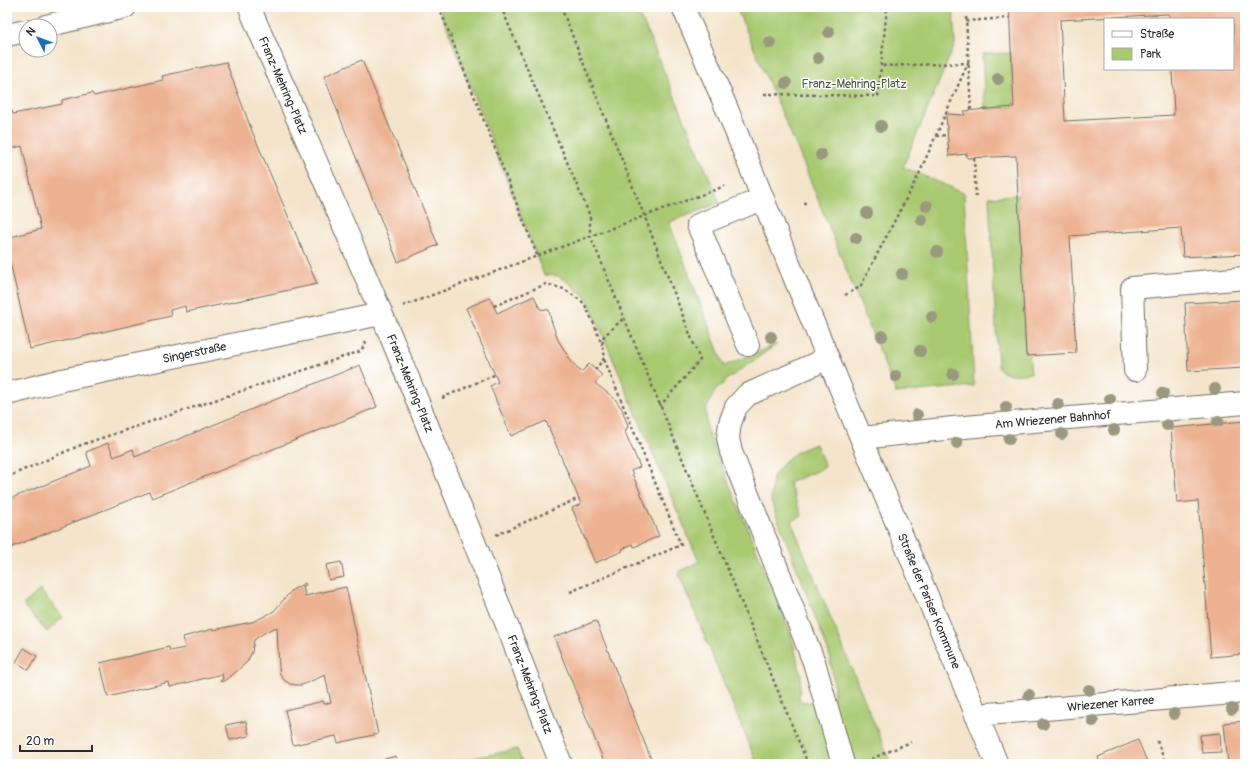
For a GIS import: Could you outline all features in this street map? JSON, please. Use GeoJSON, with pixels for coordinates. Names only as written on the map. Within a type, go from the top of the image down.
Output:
{"type":"FeatureCollection","features":[{"type":"Feature","properties":{"kind":"street"},"geometry":{"type":"LineString","coordinates":[[58,23],[124,7]]}},
{"type":"Feature","properties":{"kind":"street","name":"Franz-Mehring-Platz"},"geometry":{"type":"LineString","coordinates":[[250,7],[382,314],[475,544],[561,764]]}},
{"type":"Feature","properties":{"kind":"street"},"geometry":{"type":"LineString","coordinates":[[670,7],[692,30]]}},
{"type":"Feature","properties":{"kind":"street"},"geometry":{"type":"LineString","coordinates":[[683,7],[862,438]]}},
{"type":"Feature","properties":{"kind":"street"},"geometry":{"type":"LineString","coordinates":[[7,36],[18,33]]}},
{"type":"Feature","properties":{"kind":"street"},"geometry":{"type":"LineString","coordinates":[[748,345],[698,225],[762,199]]}},
{"type":"Feature","properties":{"kind":"street"},"geometry":{"type":"LineString","coordinates":[[1136,370],[1132,288],[1245,278]]}},
{"type":"Feature","properties":{"kind":"street","name":"Singerstraße"},"geometry":{"type":"LineString","coordinates":[[7,394],[62,380],[382,314]]}},
{"type":"Feature","properties":{"kind":"street"},"geometry":{"type":"LineString","coordinates":[[828,358],[747,395],[736,407],[730,423],[728,438],[730,452],[814,662],[843,764]]}},
{"type":"Feature","properties":{"kind":"street","name":"Am Wriezener Bahnhof"},"geometry":{"type":"LineString","coordinates":[[862,438],[954,428],[1245,403]]}},
{"type":"Feature","properties":{"kind":"street","name":"Straße der Pariser Kommune"},"geometry":{"type":"LineString","coordinates":[[862,438],[997,764]]}},
{"type":"Feature","properties":{"kind":"street","name":"Wriezener Karree"},"geometry":{"type":"LineString","coordinates":[[976,715],[1245,692]]}},
{"type":"Feature","properties":{"kind":"path"},"geometry":{"type":"LineString","coordinates":[[439,7],[537,255]]}},
{"type":"Feature","properties":{"kind":"path"},"geometry":{"type":"LineString","coordinates":[[501,7],[590,216],[590,235],[808,764]]}},
{"type":"Feature","properties":{"kind":"path"},"geometry":{"type":"LineString","coordinates":[[561,7],[700,360],[660,406]]}},
{"type":"Feature","properties":{"kind":"path"},"geometry":{"type":"LineString","coordinates":[[764,94],[878,96],[887,7]]}},
{"type":"Feature","properties":{"kind":"path"},"geometry":{"type":"LineString","coordinates":[[966,17],[971,110]]}},
{"type":"Feature","properties":{"kind":"path"},"geometry":{"type":"LineString","coordinates":[[966,21],[1009,18]]}},
{"type":"Feature","properties":{"kind":"path"},"geometry":{"type":"LineString","coordinates":[[881,66],[968,63]]}},
{"type":"Feature","properties":{"kind":"path"},"geometry":{"type":"LineString","coordinates":[[845,295],[860,287],[919,174],[968,63]]}},
{"type":"Feature","properties":{"kind":"path"},"geometry":{"type":"LineString","coordinates":[[936,136],[947,135]]}},
{"type":"Feature","properties":{"kind":"path"},"geometry":{"type":"LineString","coordinates":[[974,158],[976,200]]}},
{"type":"Feature","properties":{"kind":"path"},"geometry":{"type":"LineString","coordinates":[[7,477],[81,445],[361,351],[382,314],[590,235],[725,186]]}},
{"type":"Feature","properties":{"kind":"path"},"geometry":{"type":"LineString","coordinates":[[494,306],[546,284],[564,288],[584,303],[602,345],[605,357],[604,359],[681,545],[570,592]]}},
{"type":"Feature","properties":{"kind":"path"},"geometry":{"type":"LineString","coordinates":[[602,345],[604,336],[624,318]]}},
{"type":"Feature","properties":{"kind":"path"},"geometry":{"type":"LineString","coordinates":[[595,370],[604,359]]}},
{"type":"Feature","properties":{"kind":"path"},"geometry":{"type":"LineString","coordinates":[[420,408],[494,375]]}},
{"type":"Feature","properties":{"kind":"path"},"geometry":{"type":"LineString","coordinates":[[475,544],[579,498]]}},
{"type":"Feature","properties":{"kind":"path"},"geometry":{"type":"LineString","coordinates":[[1157,741],[1166,764]]}},
{"type":"Feature","properties":{"kind":"path"},"geometry":{"type":"LineString","coordinates":[[860,764],[911,742]]}},
{"type":"Feature","properties":{"kind":"green space"},"geometry":{"type":"Polygon","coordinates":[[[439,7],[632,7],[643,22],[720,203],[669,222],[724,366],[777,344],[729,378],[715,391],[706,410],[707,430],[790,631],[801,675],[799,701],[833,705],[834,683],[829,653],[771,501],[773,477],[785,461],[798,451],[816,444],[825,467],[789,483],[802,516],[791,521],[891,764],[757,764],[678,572],[699,562],[587,298],[558,276],[544,275],[439,7]]]}},
{"type":"Feature","properties":{"kind":"green space","name":"Franz-Mehring-Platz"},"geometry":{"type":"Polygon","coordinates":[[[736,7],[953,7],[955,44],[903,167],[964,193],[974,386],[896,393],[798,150],[736,7]]]}},
{"type":"Feature","properties":{"kind":"green space"},"geometry":{"type":"Polygon","coordinates":[[[1011,53],[1014,107],[985,109],[982,54],[1011,53]]]}},
{"type":"Feature","properties":{"kind":"green space"},"geometry":{"type":"Polygon","coordinates":[[[1018,195],[1026,355],[1029,355],[1031,373],[1009,374],[1005,373],[998,367],[989,197],[1018,195]]]}},
{"type":"Feature","properties":{"kind":"green space"},"geometry":{"type":"Polygon","coordinates":[[[40,590],[63,617],[47,632],[23,605],[40,590]]]}},
{"type":"Feature","properties":{"kind":"green space"},"geometry":{"type":"Polygon","coordinates":[[[517,749],[523,764],[446,764],[517,749]]]}},
{"type":"Feature","properties":{"kind":"building"},"geometry":{"type":"Polygon","coordinates":[[[1009,7],[1245,7],[1245,254],[1183,257],[1181,228],[1070,236],[1076,353],[1026,356],[1016,156],[967,158],[967,154],[949,156],[946,114],[965,115],[964,111],[1014,107],[1009,7]]]}},
{"type":"Feature","properties":{"kind":"building"},"geometry":{"type":"Polygon","coordinates":[[[362,60],[438,245],[398,262],[324,76],[362,60]]]}},
{"type":"Feature","properties":{"kind":"building"},"geometry":{"type":"Polygon","coordinates":[[[226,62],[252,131],[317,284],[186,312],[185,306],[170,310],[171,316],[30,349],[7,249],[7,238],[41,229],[22,146],[7,150],[7,111],[11,109],[13,114],[62,104],[62,100],[92,93],[94,96],[163,80],[162,76],[226,62]]]}},
{"type":"Feature","properties":{"kind":"building"},"geometry":{"type":"Polygon","coordinates":[[[534,296],[540,309],[549,310],[558,340],[571,361],[581,372],[589,364],[602,375],[595,383],[615,399],[622,409],[628,426],[625,432],[640,467],[631,471],[659,536],[634,547],[633,544],[622,549],[623,551],[595,563],[572,508],[581,504],[546,421],[511,436],[490,386],[498,382],[466,308],[490,298],[497,313],[534,296]]]}},
{"type":"Feature","properties":{"kind":"building"},"geometry":{"type":"Polygon","coordinates":[[[1245,300],[1245,368],[1188,371],[1185,303],[1245,300]]]}},
{"type":"Feature","properties":{"kind":"building"},"geometry":{"type":"Polygon","coordinates":[[[360,365],[377,407],[152,498],[149,492],[7,549],[7,500],[91,466],[86,452],[108,443],[114,457],[133,449],[135,457],[360,365]]]}},
{"type":"Feature","properties":{"kind":"building"},"geometry":{"type":"Polygon","coordinates":[[[1245,421],[1245,654],[1211,657],[1198,501],[1177,503],[1171,428],[1245,421]]]}},
{"type":"Feature","properties":{"kind":"building"},"geometry":{"type":"Polygon","coordinates":[[[341,562],[344,577],[329,580],[326,565],[341,562]]]}},
{"type":"Feature","properties":{"kind":"building"},"geometry":{"type":"Polygon","coordinates":[[[305,583],[306,585],[303,586],[305,596],[346,587],[378,734],[338,743],[336,736],[293,745],[285,710],[323,701],[324,704],[331,703],[325,675],[302,685],[290,684],[284,680],[280,674],[279,668],[277,627],[267,631],[254,640],[252,652],[247,662],[222,682],[220,681],[223,679],[222,674],[170,687],[169,682],[108,697],[100,663],[169,647],[170,651],[185,648],[183,637],[213,629],[252,622],[274,611],[292,590],[305,583]]]}},
{"type":"Feature","properties":{"kind":"building"},"geometry":{"type":"Polygon","coordinates":[[[596,621],[653,764],[605,764],[554,637],[596,621]]]}},
{"type":"Feature","properties":{"kind":"building"},"geometry":{"type":"Polygon","coordinates":[[[24,648],[37,656],[29,670],[16,662],[24,648]]]}},
{"type":"Feature","properties":{"kind":"building"},"geometry":{"type":"Polygon","coordinates":[[[246,721],[249,736],[230,740],[226,725],[246,721]]]}},
{"type":"Feature","properties":{"kind":"building"},"geometry":{"type":"Polygon","coordinates":[[[1245,721],[1245,764],[1228,764],[1224,723],[1245,721]]]}},
{"type":"Feature","properties":{"kind":"building"},"geometry":{"type":"Polygon","coordinates":[[[1220,733],[1221,752],[1202,753],[1200,735],[1220,733]]]}},
{"type":"Feature","properties":{"kind":"building"},"geometry":{"type":"Polygon","coordinates":[[[1138,740],[1148,764],[1100,764],[1098,757],[1138,740]]]}},
{"type":"Feature","properties":{"kind":"building"},"geometry":{"type":"Polygon","coordinates":[[[396,756],[398,764],[386,764],[385,759],[396,756]]]}}]}
